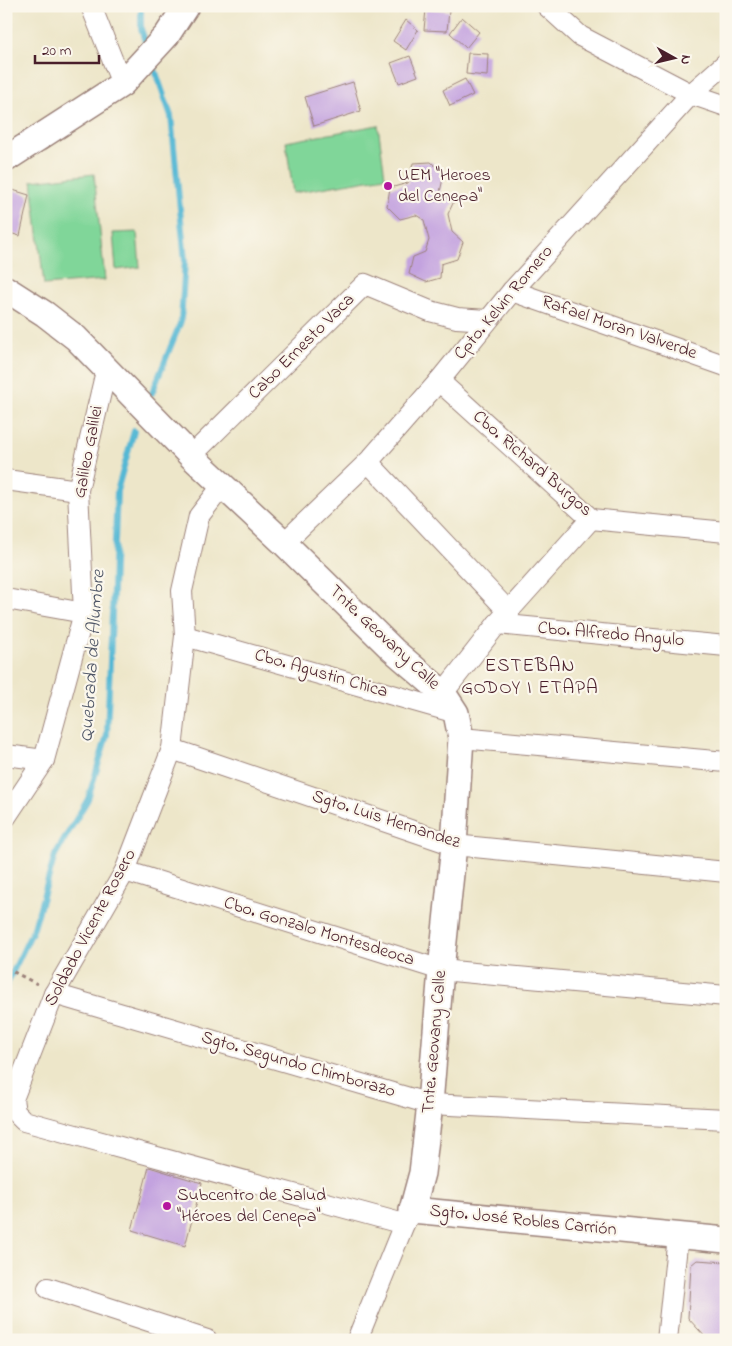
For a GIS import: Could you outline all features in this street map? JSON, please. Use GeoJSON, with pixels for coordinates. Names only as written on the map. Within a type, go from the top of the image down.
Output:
{"type":"FeatureCollection","features":[{"type":"Feature","properties":{"kind":"street"},"geometry":{"type":"LineString","coordinates":[[91,6],[128,77]]}},
{"type":"Feature","properties":{"kind":"street"},"geometry":{"type":"LineString","coordinates":[[8,154],[128,77],[167,34],[186,6]]}},
{"type":"Feature","properties":{"kind":"street"},"geometry":{"type":"LineString","coordinates":[[547,6],[580,36],[690,94],[726,106]]}},
{"type":"Feature","properties":{"kind":"street","name":"Cpto. Kelvin Romero"},"geometry":{"type":"LineString","coordinates":[[284,544],[368,462],[439,381],[486,320],[512,291],[690,94],[726,63]]}},
{"type":"Feature","properties":{"kind":"street","name":"Cabo Ernesto Vaca"},"geometry":{"type":"LineString","coordinates":[[190,456],[365,284],[430,310],[457,318],[486,320]]}},
{"type":"Feature","properties":{"kind":"street","name":"Tnte. Geovany Calle"},"geometry":{"type":"LineString","coordinates":[[6,289],[45,314],[76,338],[190,456],[223,485],[450,703],[461,738],[454,845],[422,1173],[408,1217]]}},
{"type":"Feature","properties":{"kind":"street","name":"Rafael Moran Valverde"},"geometry":{"type":"LineString","coordinates":[[512,291],[726,366]]}},
{"type":"Feature","properties":{"kind":"street","name":"Galileo Galilei"},"geometry":{"type":"LineString","coordinates":[[6,818],[44,760],[84,613],[78,490],[106,371]]}},
{"type":"Feature","properties":{"kind":"street","name":"Cbo. Richard Burgos"},"geometry":{"type":"LineString","coordinates":[[439,381],[591,519],[726,532]]}},
{"type":"Feature","properties":{"kind":"street"},"geometry":{"type":"LineString","coordinates":[[368,462],[503,618]]}},
{"type":"Feature","properties":{"kind":"street"},"geometry":{"type":"LineString","coordinates":[[6,480],[78,490]]}},
{"type":"Feature","properties":{"kind":"street","name":"Soldado Vicente Rosero"},"geometry":{"type":"LineString","coordinates":[[15,1112],[13,1099],[54,994],[125,871],[172,749],[185,636],[182,591],[199,516],[223,485]]}},
{"type":"Feature","properties":{"kind":"street"},"geometry":{"type":"LineString","coordinates":[[450,703],[503,618],[591,519]]}},
{"type":"Feature","properties":{"kind":"street"},"geometry":{"type":"LineString","coordinates":[[6,599],[84,613]]}},
{"type":"Feature","properties":{"kind":"street","name":"Cbo. Alfredo Angulo"},"geometry":{"type":"LineString","coordinates":[[503,618],[726,646]]}},
{"type":"Feature","properties":{"kind":"street","name":"Cbo. Agustin Chica"},"geometry":{"type":"LineString","coordinates":[[185,636],[450,703]]}},
{"type":"Feature","properties":{"kind":"street"},"geometry":{"type":"LineString","coordinates":[[461,738],[726,762]]}},
{"type":"Feature","properties":{"kind":"street","name":"Sgto. Luis Hernandez"},"geometry":{"type":"LineString","coordinates":[[172,749],[454,845],[726,872]]}},
{"type":"Feature","properties":{"kind":"street"},"geometry":{"type":"LineString","coordinates":[[6,755],[44,760]]}},
{"type":"Feature","properties":{"kind":"street","name":"Cbo. Gonzalo Montesdeoca"},"geometry":{"type":"LineString","coordinates":[[125,871],[441,970],[726,996]]}},
{"type":"Feature","properties":{"kind":"street","name":"Sgto. Segundo Chimborazo"},"geometry":{"type":"LineString","coordinates":[[54,994],[430,1104],[726,1119]]}},
{"type":"Feature","properties":{"kind":"street","name":"Sgto. José Robles Carrión"},"geometry":{"type":"LineString","coordinates":[[15,1112],[24,1121],[408,1217],[726,1240]]}},
{"type":"Feature","properties":{"kind":"street"},"geometry":{"type":"LineString","coordinates":[[356,1340],[408,1217]]}},
{"type":"Feature","properties":{"kind":"street"},"geometry":{"type":"LineString","coordinates":[[667,1340],[678,1236]]}},
{"type":"Feature","properties":{"kind":"street"},"geometry":{"type":"LineString","coordinates":[[48,1288],[207,1340]]}},
{"type":"Feature","properties":{"kind":"path"},"geometry":{"type":"LineString","coordinates":[[6,968],[28,979]]}},
{"type":"Feature","properties":{"kind":"green space"},"geometry":{"type":"Polygon","coordinates":[[[378,125],[385,177],[293,193],[286,142],[378,125]]]}},
{"type":"Feature","properties":{"kind":"green space"},"geometry":{"type":"Polygon","coordinates":[[[94,174],[105,280],[44,285],[32,181],[94,174]]]}},
{"type":"Feature","properties":{"kind":"green space"},"geometry":{"type":"Polygon","coordinates":[[[137,232],[140,267],[116,270],[113,233],[137,232]]]}},
{"type":"Feature","properties":{"kind":"building"},"geometry":{"type":"Polygon","coordinates":[[[426,9],[449,11],[447,31],[424,30],[426,9]]]}},
{"type":"Feature","properties":{"kind":"building"},"geometry":{"type":"Polygon","coordinates":[[[462,17],[479,32],[466,48],[450,33],[462,17]]]}},
{"type":"Feature","properties":{"kind":"building"},"geometry":{"type":"Polygon","coordinates":[[[406,20],[418,30],[406,50],[393,41],[406,20]]]}},
{"type":"Feature","properties":{"kind":"building"},"geometry":{"type":"Polygon","coordinates":[[[468,53],[488,54],[487,76],[466,74],[468,53]]]}},
{"type":"Feature","properties":{"kind":"building"},"geometry":{"type":"Polygon","coordinates":[[[410,56],[418,76],[399,83],[391,63],[410,56]]]}},
{"type":"Feature","properties":{"kind":"building"},"geometry":{"type":"Polygon","coordinates":[[[465,79],[473,95],[450,106],[443,90],[465,79]]]}},
{"type":"Feature","properties":{"kind":"building"},"geometry":{"type":"Polygon","coordinates":[[[353,82],[361,111],[314,126],[305,97],[353,82]]]}},
{"type":"Feature","properties":{"kind":"building"},"geometry":{"type":"Polygon","coordinates":[[[431,162],[444,174],[440,192],[454,201],[448,214],[452,232],[463,242],[457,259],[441,264],[440,278],[426,282],[409,274],[413,257],[425,252],[429,240],[424,220],[416,215],[400,219],[387,206],[390,188],[408,183],[413,163],[431,162]]]}},
{"type":"Feature","properties":{"kind":"building"},"geometry":{"type":"Polygon","coordinates":[[[6,188],[29,195],[20,236],[6,232],[6,188]]]}},
{"type":"Feature","properties":{"kind":"building","name":"Subcentro de Salud \"Héroes del Cenepa\""},"geometry":{"type":"Polygon","coordinates":[[[149,1167],[202,1183],[185,1246],[132,1230],[149,1167]]]}},
{"type":"Feature","properties":{"kind":"building"},"geometry":{"type":"Polygon","coordinates":[[[697,1260],[726,1262],[726,1340],[708,1340],[688,1318],[691,1265],[697,1260]]]}},
{"type":"Feature","properties":{"kind":"waterway"},"geometry":{"type":"LineString","coordinates":[[141,6],[141,29],[147,47]]}},
{"type":"Feature","properties":{"kind":"waterway","name":"Quebrada de Alumbre"},"geometry":{"type":"LineString","coordinates":[[152,61],[171,116],[185,261],[181,321],[152,393]]}},
{"type":"Feature","properties":{"kind":"waterway","name":"Quebrada de Alumbre"},"geometry":{"type":"LineString","coordinates":[[6,986],[34,928],[55,855],[88,799],[107,735],[117,491],[134,431]]}},
{"type":"Feature","properties":{"kind":"place","name":"UEM \"Heroes del Cenepa\""},"geometry":{"type":"Point","coordinates":[388,186]}},
{"type":"Feature","properties":{"kind":"place","name":"Subcentro de Salud \"Héroes del Cenepa\""},"geometry":{"type":"Point","coordinates":[167,1206]}},
{"type":"Feature","properties":{"kind":"district","name":"ESTEBAN GODOY I ETAPA"},"geometry":{"type":"Point","coordinates":[530,677]}}]}
